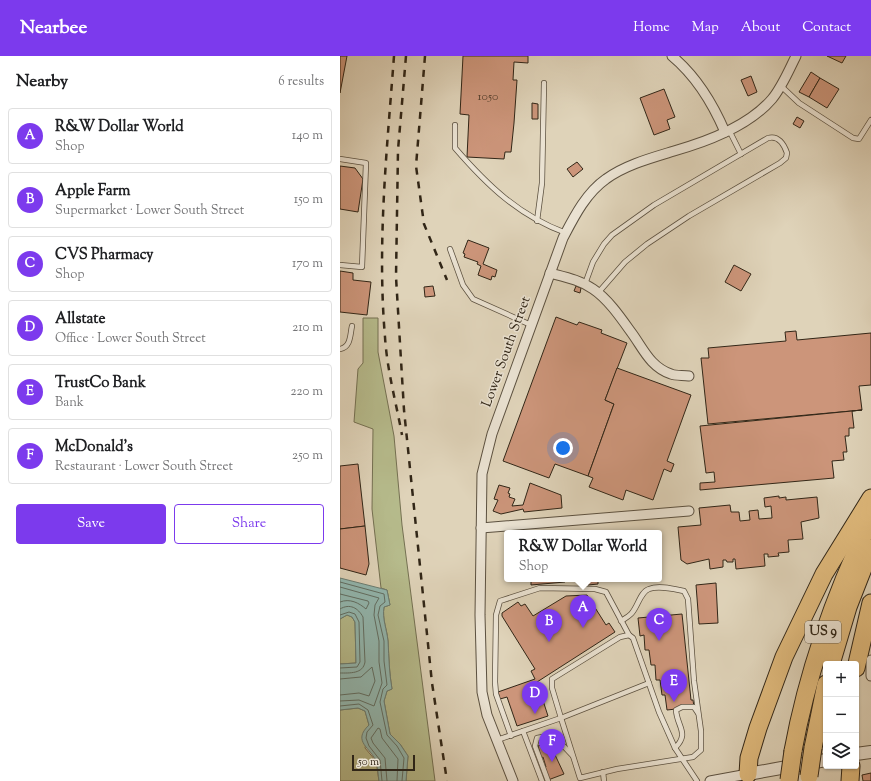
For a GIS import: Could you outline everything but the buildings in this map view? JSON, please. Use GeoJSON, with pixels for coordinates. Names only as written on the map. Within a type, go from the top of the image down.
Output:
{"type":"FeatureCollection","features":[{"type":"Feature","properties":{"kind":"highway"},"geometry":{"type":"LineString","coordinates":[[748,774],[749,758],[758,728],[784,657],[824,574],[871,498]]}},
{"type":"Feature","properties":{"kind":"highway","name":"US 9"},"geometry":{"type":"LineString","coordinates":[[789,780],[793,751],[805,696],[826,624],[842,580],[871,519]]}},
{"type":"Feature","properties":{"kind":"highway","name":"US 9"},"geometry":{"type":"LineString","coordinates":[[832,661],[853,592],[871,548]]}},
{"type":"Feature","properties":{"kind":"highway"},"geometry":{"type":"LineString","coordinates":[[858,661],[871,603]]}},
{"type":"Feature","properties":{"kind":"highway"},"geometry":{"type":"LineString","coordinates":[[808,779],[823,697]]}},
{"type":"Feature","properties":{"kind":"highway"},"geometry":{"type":"LineString","coordinates":[[850,781],[851,769]]}},
{"type":"Feature","properties":{"kind":"street"},"geometry":{"type":"LineString","coordinates":[[672,56],[694,79],[710,101],[727,131]]}},
{"type":"Feature","properties":{"kind":"street","name":"Lower South Street"},"geometry":{"type":"LineString","coordinates":[[513,781],[487,715],[482,692],[480,615],[482,474],[489,448],[550,273],[566,233],[576,213],[595,189],[606,179],[637,164],[702,143],[727,131],[772,99],[796,56]]}},
{"type":"Feature","properties":{"kind":"street"},"geometry":{"type":"LineString","coordinates":[[550,273],[585,284],[598,293],[632,333],[646,356],[657,366],[671,374],[689,376]]}},
{"type":"Feature","properties":{"kind":"street"},"geometry":{"type":"LineString","coordinates":[[481,528],[688,511]]}},
{"type":"Feature","properties":{"kind":"street"},"geometry":{"type":"LineString","coordinates":[[871,660],[871,676]]}},
{"type":"Feature","properties":{"kind":"street"},"geometry":{"type":"LineString","coordinates":[[859,754],[871,752]]}},
{"type":"Feature","properties":{"kind":"street"},"geometry":{"type":"LineString","coordinates":[[710,781],[823,761]]}},
{"type":"Feature","properties":{"kind":"lane"},"geometry":{"type":"LineString","coordinates":[[537,221],[542,183],[544,83]]}},
{"type":"Feature","properties":{"kind":"lane"},"geometry":{"type":"LineString","coordinates":[[780,86],[799,103],[853,138],[859,139],[871,120]]}},
{"type":"Feature","properties":{"kind":"lane"},"geometry":{"type":"LineString","coordinates":[[455,125],[455,148],[506,200],[537,221],[566,233]]}},
{"type":"Feature","properties":{"kind":"lane"},"geometry":{"type":"LineString","coordinates":[[727,131],[741,154]]}},
{"type":"Feature","properties":{"kind":"lane"},"geometry":{"type":"LineString","coordinates":[[585,284],[593,262],[604,244],[612,235],[654,204],[768,138],[774,137],[780,140],[787,153],[786,158],[780,164],[690,216],[647,244],[624,262],[598,293]]}},
{"type":"Feature","properties":{"kind":"lane"},"geometry":{"type":"LineString","coordinates":[[340,159],[366,164],[362,267],[340,265]]}},
{"type":"Feature","properties":{"kind":"lane"},"geometry":{"type":"LineString","coordinates":[[450,249],[463,285],[473,299],[532,325]]}},
{"type":"Feature","properties":{"kind":"lane"},"geometry":{"type":"LineString","coordinates":[[340,349],[347,346],[349,343],[352,326]]}},
{"type":"Feature","properties":{"kind":"lane"},"geometry":{"type":"LineString","coordinates":[[511,736],[500,707],[496,688],[496,615],[500,601],[540,588],[595,589],[606,592],[620,620],[633,638],[675,748],[697,781]]}},
{"type":"Feature","properties":{"kind":"lane"},"geometry":{"type":"LineString","coordinates":[[620,620],[630,615],[639,604],[643,594],[650,589],[684,591],[688,599],[694,681],[700,716],[701,750],[693,757],[603,772],[578,780],[573,757],[552,688],[552,679],[616,640],[629,634]]}},
{"type":"Feature","properties":{"kind":"lane"},"geometry":{"type":"LineString","coordinates":[[497,740],[561,718],[649,683]]}},
{"type":"Feature","properties":{"kind":"lane"},"geometry":{"type":"LineString","coordinates":[[675,748],[682,742],[683,733],[677,719],[676,710],[682,707],[694,707],[700,716]]}},
{"type":"Feature","properties":{"kind":"lane"},"geometry":{"type":"LineString","coordinates":[[522,731],[542,781]]}},
{"type":"Feature","properties":{"kind":"lane"},"geometry":{"type":"LineString","coordinates":[[548,781],[535,746],[537,738],[553,735],[573,757]]}},
{"type":"Feature","properties":{"kind":"lane"},"geometry":{"type":"LineString","coordinates":[[603,772],[604,781]]}},
{"type":"Feature","properties":{"kind":"green space"},"geometry":{"type":"Polygon","coordinates":[[[363,318],[378,318],[378,352],[394,436],[402,525],[435,781],[406,781],[408,756],[400,744],[390,734],[384,701],[387,691],[392,689],[388,641],[384,616],[384,607],[390,605],[387,590],[381,588],[372,509],[373,429],[354,422],[358,369],[363,363],[363,318]]]}},
{"type":"Feature","properties":{"kind":"green space"},"geometry":{"type":"Polygon","coordinates":[[[347,615],[352,617],[355,622],[356,663],[340,664],[340,619],[347,615]]]}},
{"type":"Feature","properties":{"kind":"green space"},"geometry":{"type":"Polygon","coordinates":[[[358,708],[365,711],[369,725],[365,748],[376,761],[379,781],[340,781],[340,710],[358,708]]]}},
{"type":"Feature","properties":{"kind":"water"},"geometry":{"type":"Polygon","coordinates":[[[340,578],[387,590],[390,605],[384,607],[384,616],[388,641],[392,689],[387,691],[384,701],[390,734],[400,744],[408,756],[406,781],[379,781],[378,769],[374,757],[364,745],[362,740],[364,731],[369,725],[365,711],[358,708],[340,710],[340,664],[356,663],[355,622],[352,617],[347,615],[340,619],[340,578]]]}},
{"type":"Feature","properties":{"kind":"railway"},"geometry":{"type":"LineString","coordinates":[[394,56],[382,231],[382,267],[386,349],[402,435]]}},
{"type":"Feature","properties":{"kind":"railway"},"geometry":{"type":"LineString","coordinates":[[406,56],[398,150],[396,277],[404,410],[432,683],[447,781]]}},
{"type":"Feature","properties":{"kind":"railway"},"geometry":{"type":"LineString","coordinates":[[425,56],[416,166],[424,224],[447,280]]}},
{"type":"Feature","properties":{"kind":"place","name":"R&W Dollar World"},"geometry":{"type":"Point","coordinates":[583,628]}},
{"type":"Feature","properties":{"kind":"place","name":"CVS Pharmacy"},"geometry":{"type":"Point","coordinates":[659,641]}},
{"type":"Feature","properties":{"kind":"place","name":"Apple Farm"},"geometry":{"type":"Point","coordinates":[549,642]}},
{"type":"Feature","properties":{"kind":"place","name":"TrustCo Bank"},"geometry":{"type":"Point","coordinates":[674,702]}},
{"type":"Feature","properties":{"kind":"place","name":"Allstate"},"geometry":{"type":"Point","coordinates":[535,714]}},
{"type":"Feature","properties":{"kind":"place","name":"McDonald's"},"geometry":{"type":"Point","coordinates":[552,762]}}]}
